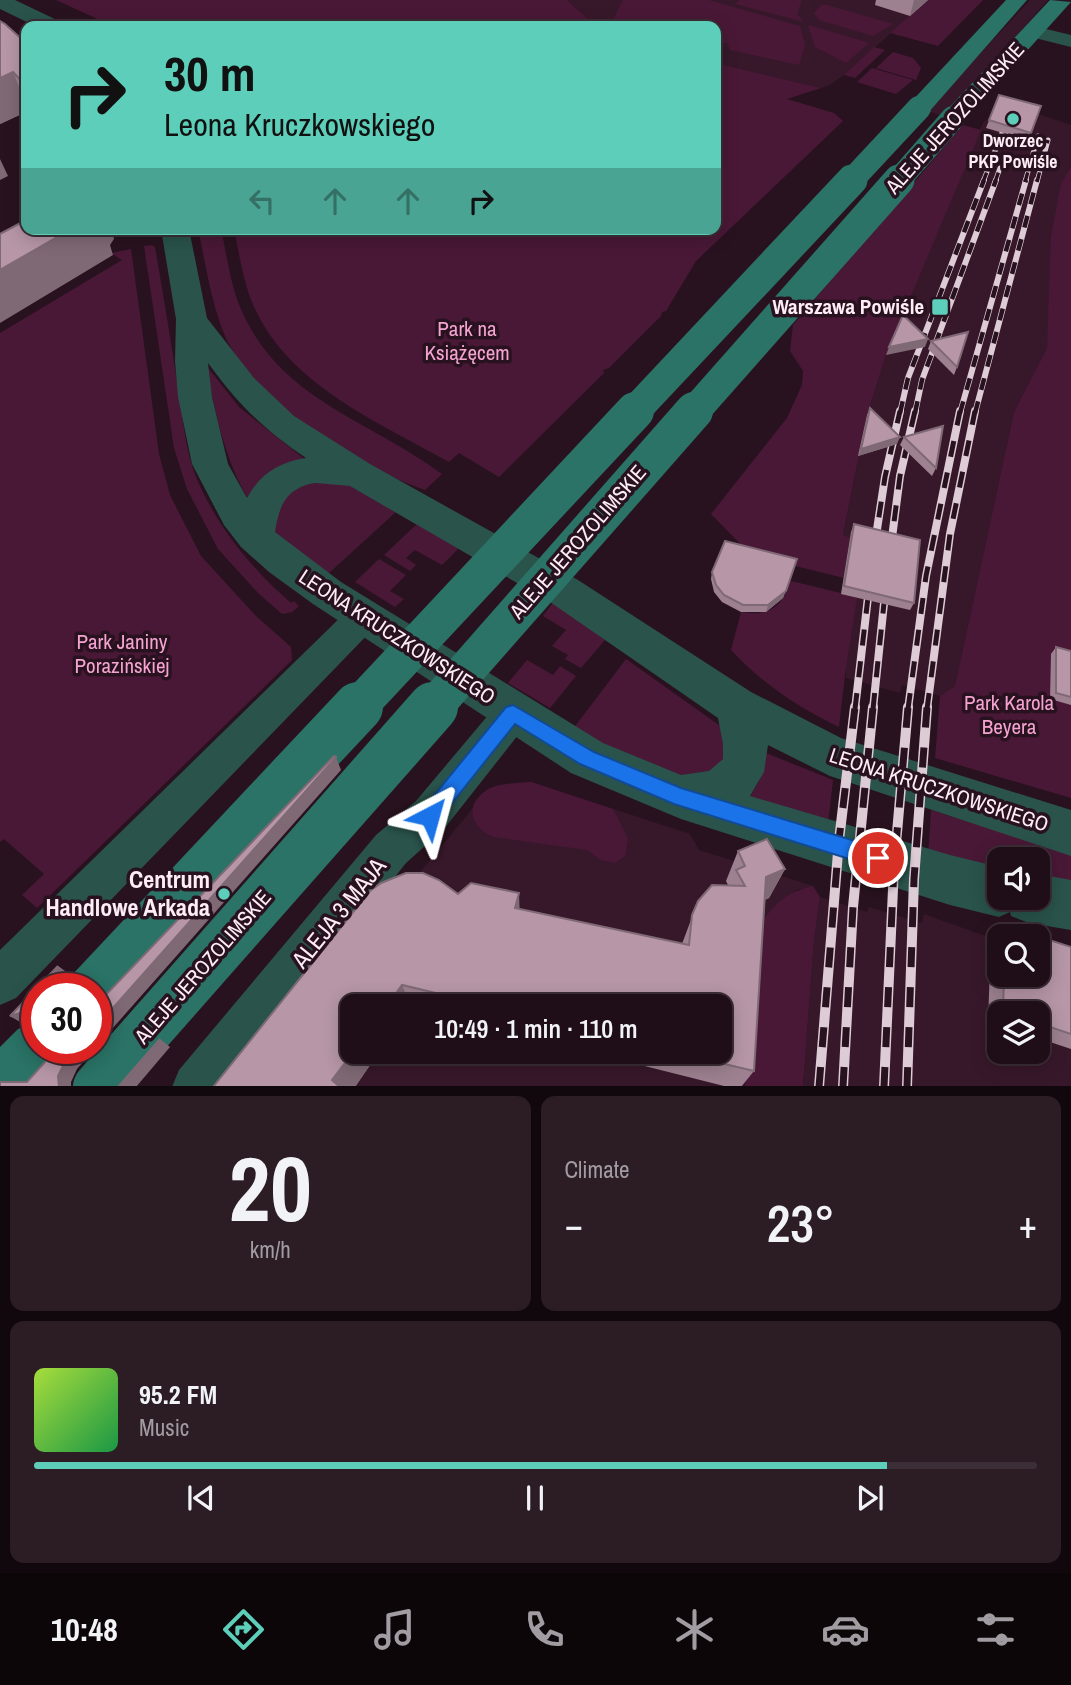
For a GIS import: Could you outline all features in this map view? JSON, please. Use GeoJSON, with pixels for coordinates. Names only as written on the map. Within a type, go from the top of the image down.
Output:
{"type":"FeatureCollection","features":[{"type":"Feature","properties":{"kind":"main road","name":"ALEJE JEROZOLIMSKIE"},"geometry":{"type":"LineString","coordinates":[[98,1086],[936,113],[1017,0]]}},
{"type":"Feature","properties":{"kind":"main road","name":"ALEJE JEROZOLIMSKIE"},"geometry":{"type":"LineString","coordinates":[[108,973],[936,113],[1034,32],[1062,0]]}},
{"type":"Feature","properties":{"kind":"main road"},"geometry":{"type":"LineString","coordinates":[[2,1086],[22,1064]]}},
{"type":"Feature","properties":{"kind":"street"},"geometry":{"type":"LineString","coordinates":[[2,4],[40,21]]}},
{"type":"Feature","properties":{"kind":"street"},"geometry":{"type":"LineString","coordinates":[[2,4],[21,21]]}},
{"type":"Feature","properties":{"kind":"street"},"geometry":{"type":"LineString","coordinates":[[1034,32],[1071,41]]}},
{"type":"Feature","properties":{"kind":"street","name":"LEONA KRUCZKOWSKIEGO"},"geometry":{"type":"LineString","coordinates":[[176,235],[192,319],[191,361],[195,397],[210,464],[237,515],[255,537],[310,582],[587,758],[681,797],[987,889]]}},
{"type":"Feature","properties":{"kind":"street","name":"LEONA KRUCZKOWSKIEGO"},"geometry":{"type":"LineString","coordinates":[[192,319],[227,369],[260,406],[282,425],[357,473],[564,591],[736,706],[830,755],[1071,833]]}},
{"type":"Feature","properties":{"kind":"street"},"geometry":{"type":"LineString","coordinates":[[255,537],[257,511],[270,489],[281,481],[308,470],[325,467],[357,473]]}},
{"type":"Feature","properties":{"kind":"street"},"geometry":{"type":"LineString","coordinates":[[0,982],[363,617]]}},
{"type":"Feature","properties":{"kind":"street"},"geometry":{"type":"LineString","coordinates":[[681,797],[719,792],[733,783],[744,767],[745,729],[736,706]]}},
{"type":"Feature","properties":{"kind":"street","name":"ALEJA 3 MAJA"},"geometry":{"type":"LineString","coordinates":[[197,1086],[391,849],[430,816],[513,713]]}},
{"type":"Feature","properties":{"kind":"street"},"geometry":{"type":"LineString","coordinates":[[1050,902],[1071,905]]}},
{"type":"Feature","properties":{"kind":"shaded area"},"geometry":{"type":"Polygon","coordinates":[[[567,0],[928,0],[844,75],[821,88],[721,64],[721,21],[590,21],[567,0]]]}},
{"type":"Feature","properties":{"kind":"shaded area"},"geometry":{"type":"Polygon","coordinates":[[[1030,0],[1048,0],[944,116],[927,111],[1030,0]]]}},
{"type":"Feature","properties":{"kind":"shaded area"},"geometry":{"type":"Polygon","coordinates":[[[1033,112],[1071,125],[1071,167],[1061,183],[1047,348],[1014,412],[955,686],[940,696],[902,685],[900,693],[846,678],[841,594],[850,538],[843,536],[867,415],[886,355],[984,121],[1033,112]]]}},
{"type":"Feature","properties":{"kind":"shaded area"},"geometry":{"type":"Polygon","coordinates":[[[531,782],[690,834],[699,850],[813,886],[797,890],[759,927],[745,1086],[334,1086],[284,1043],[381,919],[488,790],[531,782]]]}},
{"type":"Feature","properties":{"kind":"shaded area"},"geometry":{"type":"Polygon","coordinates":[[[820,897],[867,912],[869,907],[922,923],[924,914],[987,937],[987,987],[1050,987],[1050,971],[1071,964],[1071,1086],[803,1086],[814,940],[820,897]]]}},
{"type":"Feature","properties":{"kind":"green space"},"geometry":{"type":"Polygon","coordinates":[[[56,0],[567,0],[590,21],[102,21],[56,0]]]}},
{"type":"Feature","properties":{"kind":"green space"},"geometry":{"type":"Polygon","coordinates":[[[623,0],[709,0],[800,26],[805,45],[799,65],[730,50],[727,43],[721,43],[721,21],[613,20],[623,0]]]}},
{"type":"Feature","properties":{"kind":"green space"},"geometry":{"type":"Polygon","coordinates":[[[740,0],[802,0],[797,14],[804,22],[735,4],[740,0]]]}},
{"type":"Feature","properties":{"kind":"green space"},"geometry":{"type":"Polygon","coordinates":[[[928,0],[983,0],[938,46],[890,33],[928,0]]]}},
{"type":"Feature","properties":{"kind":"green space"},"geometry":{"type":"Polygon","coordinates":[[[821,5],[893,24],[873,36],[819,20],[814,13],[821,5]]]}},
{"type":"Feature","properties":{"kind":"green space"},"geometry":{"type":"Polygon","coordinates":[[[808,26],[869,43],[846,63],[815,47],[808,26]]]}},
{"type":"Feature","properties":{"kind":"green space"},"geometry":{"type":"Polygon","coordinates":[[[874,47],[885,50],[855,78],[844,75],[874,47]]]}},
{"type":"Feature","properties":{"kind":"green space"},"geometry":{"type":"Polygon","coordinates":[[[893,52],[913,58],[921,68],[916,80],[876,68],[893,52]]]}},
{"type":"Feature","properties":{"kind":"green space","name":"Park na Książęcem"},"geometry":{"type":"Polygon","coordinates":[[[721,64],[821,88],[787,99],[834,113],[843,121],[696,261],[666,311],[662,312],[609,368],[603,370],[604,373],[499,477],[459,453],[449,462],[364,415],[310,378],[287,356],[267,331],[252,302],[235,235],[721,235],[721,64]]]}},
{"type":"Feature","properties":{"kind":"green space"},"geometry":{"type":"Polygon","coordinates":[[[872,68],[913,80],[896,94],[857,82],[872,68]]]}},
{"type":"Feature","properties":{"kind":"green space"},"geometry":{"type":"Polygon","coordinates":[[[963,125],[981,130],[886,355],[867,415],[843,535],[850,538],[844,578],[751,555],[711,514],[787,418],[802,385],[803,371],[790,351],[793,325],[963,125]]]}},
{"type":"Feature","properties":{"kind":"green space","name":"Park Karola Beyera"},"geometry":{"type":"Polygon","coordinates":[[[1071,167],[1071,798],[935,758],[940,696],[955,686],[1014,412],[1047,348],[1051,237],[1061,183],[1071,167]]]}},
{"type":"Feature","properties":{"kind":"green space"},"geometry":{"type":"Polygon","coordinates":[[[199,235],[222,235],[240,307],[257,339],[278,365],[329,405],[442,474],[425,490],[399,480],[341,449],[284,408],[240,362],[226,338],[209,284],[199,235]]]}},
{"type":"Feature","properties":{"kind":"green space"},"geometry":{"type":"Polygon","coordinates":[[[144,246],[155,247],[187,444],[196,477],[214,513],[236,546],[276,590],[291,603],[294,601],[299,606],[292,612],[282,614],[259,594],[218,549],[187,489],[174,448],[144,246]]]}},
{"type":"Feature","properties":{"kind":"green space","name":"Park Janiny Porazińskiej"},"geometry":{"type":"Polygon","coordinates":[[[131,249],[159,454],[170,495],[201,556],[256,616],[291,647],[292,660],[37,908],[22,895],[44,874],[4,839],[0,842],[0,333],[122,260],[111,253],[131,249]]]}},
{"type":"Feature","properties":{"kind":"green space"},"geometry":{"type":"Polygon","coordinates":[[[209,369],[239,407],[307,461],[248,499],[222,437],[207,371],[209,369]]]}},
{"type":"Feature","properties":{"kind":"green space"},"geometry":{"type":"Polygon","coordinates":[[[338,479],[397,511],[328,574],[275,533],[273,504],[288,488],[338,479]]]}},
{"type":"Feature","properties":{"kind":"green space"},"geometry":{"type":"Polygon","coordinates":[[[419,522],[461,546],[442,565],[415,550],[406,558],[416,565],[410,571],[384,555],[419,522]]]}},
{"type":"Feature","properties":{"kind":"green space"},"geometry":{"type":"Polygon","coordinates":[[[379,559],[406,575],[390,591],[404,599],[395,607],[355,582],[379,559]]]}},
{"type":"Feature","properties":{"kind":"green space"},"geometry":{"type":"Polygon","coordinates":[[[783,579],[857,597],[839,727],[781,694],[755,674],[731,650],[741,612],[760,613],[776,606],[785,595],[783,579]]]}},
{"type":"Feature","properties":{"kind":"green space"},"geometry":{"type":"Polygon","coordinates":[[[555,600],[605,640],[581,668],[565,659],[568,655],[552,646],[566,630],[543,616],[555,600]]]}},
{"type":"Feature","properties":{"kind":"green space"},"geometry":{"type":"Polygon","coordinates":[[[626,659],[719,725],[726,733],[734,754],[696,783],[611,749],[573,729],[626,659]]]}},
{"type":"Feature","properties":{"kind":"green space"},"geometry":{"type":"Polygon","coordinates":[[[527,660],[553,675],[560,666],[576,676],[550,708],[508,683],[527,660]]]}},
{"type":"Feature","properties":{"kind":"green space"},"geometry":{"type":"Polygon","coordinates":[[[766,753],[833,780],[828,824],[750,797],[759,781],[766,753]]]}},
{"type":"Feature","properties":{"kind":"green space"},"geometry":{"type":"Polygon","coordinates":[[[531,782],[613,809],[628,839],[625,856],[615,863],[601,860],[587,850],[493,837],[479,828],[473,816],[473,809],[479,796],[497,786],[531,782]]]}},
{"type":"Feature","properties":{"kind":"green space"},"geometry":{"type":"Polygon","coordinates":[[[931,810],[1071,853],[1071,882],[1050,879],[1050,847],[987,847],[987,868],[928,856],[931,810]]]}},
{"type":"Feature","properties":{"kind":"green space"},"geometry":{"type":"Polygon","coordinates":[[[813,886],[820,897],[814,940],[803,1086],[745,1086],[759,927],[782,900],[813,886]]]}},
{"type":"Feature","properties":{"kind":"building"},"geometry":{"type":"Polygon","coordinates":[[[0,21],[21,38],[21,81],[13,72],[0,78],[0,21]]]}},
{"type":"Feature","properties":{"kind":"building","name":"Dworzec PKP Powiśle"},"geometry":{"type":"Polygon","coordinates":[[[999,95],[1041,106],[1031,133],[989,120],[999,95]]]}},
{"type":"Feature","properties":{"kind":"building"},"geometry":{"type":"Polygon","coordinates":[[[21,223],[21,235],[61,235],[0,270],[0,234],[21,223]]]}},
{"type":"Feature","properties":{"kind":"building"},"geometry":{"type":"Polygon","coordinates":[[[903,315],[928,339],[889,347],[903,315]]]}},
{"type":"Feature","properties":{"kind":"building"},"geometry":{"type":"Polygon","coordinates":[[[968,332],[957,367],[931,341],[968,332]]]}},
{"type":"Feature","properties":{"kind":"building"},"geometry":{"type":"Polygon","coordinates":[[[870,408],[900,437],[861,449],[870,408]]]}},
{"type":"Feature","properties":{"kind":"building"},"geometry":{"type":"Polygon","coordinates":[[[943,426],[936,468],[904,437],[943,426]]]}},
{"type":"Feature","properties":{"kind":"building"},"geometry":{"type":"Polygon","coordinates":[[[854,524],[920,540],[914,603],[844,586],[854,524]]]}},
{"type":"Feature","properties":{"kind":"building"},"geometry":{"type":"Polygon","coordinates":[[[725,541],[797,559],[786,591],[768,605],[743,605],[724,595],[716,585],[712,572],[725,541]]]}},
{"type":"Feature","properties":{"kind":"building"},"geometry":{"type":"Polygon","coordinates":[[[1056,647],[1071,651],[1071,697],[1056,693],[1056,647]]]}},
{"type":"Feature","properties":{"kind":"building"},"geometry":{"type":"Polygon","coordinates":[[[334,756],[336,757],[112,1009],[112,988],[334,756]]]}},
{"type":"Feature","properties":{"kind":"building"},"geometry":{"type":"Polygon","coordinates":[[[767,839],[785,869],[766,877],[754,1071],[725,1064],[732,1064],[732,994],[440,994],[402,985],[396,994],[340,994],[340,1064],[344,1064],[332,1080],[339,1086],[214,1086],[370,891],[381,883],[406,873],[423,873],[439,880],[458,894],[471,883],[519,893],[515,908],[689,945],[692,915],[698,901],[712,885],[745,886],[736,870],[745,866],[738,851],[767,839]]]}},
{"type":"Feature","properties":{"kind":"building"},"geometry":{"type":"Polygon","coordinates":[[[1050,940],[1071,947],[1071,1034],[1050,1027],[1050,1001],[1003,1001],[1004,987],[1050,987],[1050,940]]]}},
{"type":"Feature","properties":{"kind":"building"},"geometry":{"type":"Polygon","coordinates":[[[21,1005],[21,1013],[10,1016],[21,1005]]]}},
{"type":"Feature","properties":{"kind":"building"},"geometry":{"type":"Polygon","coordinates":[[[43,1064],[64,1064],[58,1076],[59,1086],[0,1086],[0,1082],[27,1082],[43,1064]]]}},
{"type":"Feature","properties":{"kind":"railway"},"geometry":{"type":"LineString","coordinates":[[983,182],[1002,133]]}},
{"type":"Feature","properties":{"kind":"railway"},"geometry":{"type":"LineString","coordinates":[[1025,182],[1038,136]]}},
{"type":"Feature","properties":{"kind":"railway"},"geometry":{"type":"LineString","coordinates":[[1037,182],[1048,140]]}},
{"type":"Feature","properties":{"kind":"railway"},"geometry":{"type":"LineString","coordinates":[[995,182],[1000,168]]}},
{"type":"Feature","properties":{"kind":"railway"},"geometry":{"type":"LineString","coordinates":[[900,413],[908,378],[984,180]]}},
{"type":"Feature","properties":{"kind":"railway"},"geometry":{"type":"LineString","coordinates":[[915,413],[922,380],[996,180]]}},
{"type":"Feature","properties":{"kind":"railway"},"geometry":{"type":"LineString","coordinates":[[960,413],[1026,180]]}},
{"type":"Feature","properties":{"kind":"railway"},"geometry":{"type":"LineString","coordinates":[[975,413],[1037,180]]}},
{"type":"Feature","properties":{"kind":"railway"},"geometry":{"type":"LineString","coordinates":[[874,549],[885,477],[900,411]]}},
{"type":"Feature","properties":{"kind":"railway"},"geometry":{"type":"LineString","coordinates":[[890,553],[900,476],[915,411]]}},
{"type":"Feature","properties":{"kind":"railway"},"geometry":{"type":"LineString","coordinates":[[908,709],[926,576],[960,411]]}},
{"type":"Feature","properties":{"kind":"railway"},"geometry":{"type":"LineString","coordinates":[[927,709],[950,534],[975,411]]}},
{"type":"Feature","properties":{"kind":"railway"},"geometry":{"type":"LineString","coordinates":[[855,709],[870,580]]}},
{"type":"Feature","properties":{"kind":"railway"},"geometry":{"type":"LineString","coordinates":[[873,709],[886,584]]}},
{"type":"Feature","properties":{"kind":"railway"},"geometry":{"type":"LineString","coordinates":[[819,1086],[839,840],[855,707]]}},
{"type":"Feature","properties":{"kind":"railway"},"geometry":{"type":"LineString","coordinates":[[843,1086],[853,907],[873,707]]}},
{"type":"Feature","properties":{"kind":"railway"},"geometry":{"type":"LineString","coordinates":[[884,1086],[894,867],[908,707]]}},
{"type":"Feature","properties":{"kind":"railway"},"geometry":{"type":"LineString","coordinates":[[907,1086],[914,879],[927,707]]}},
{"type":"Feature","properties":{"kind":"place","name":"Dworzec PKP Powiśle"},"geometry":{"type":"Point","coordinates":[1013,119]}},
{"type":"Feature","properties":{"kind":"place","name":"Warszawa Powiśle"},"geometry":{"type":"Point","coordinates":[940,307]}},
{"type":"Feature","properties":{"kind":"place","name":"Centrum Handlowe Arkada"},"geometry":{"type":"Point","coordinates":[224,894]}},
{"type":"Feature","properties":{"kind":"route"},"geometry":{"type":"LineString","coordinates":[[430,816],[513,713],[587,758],[628,776],[681,797],[878,858]]}}]}
